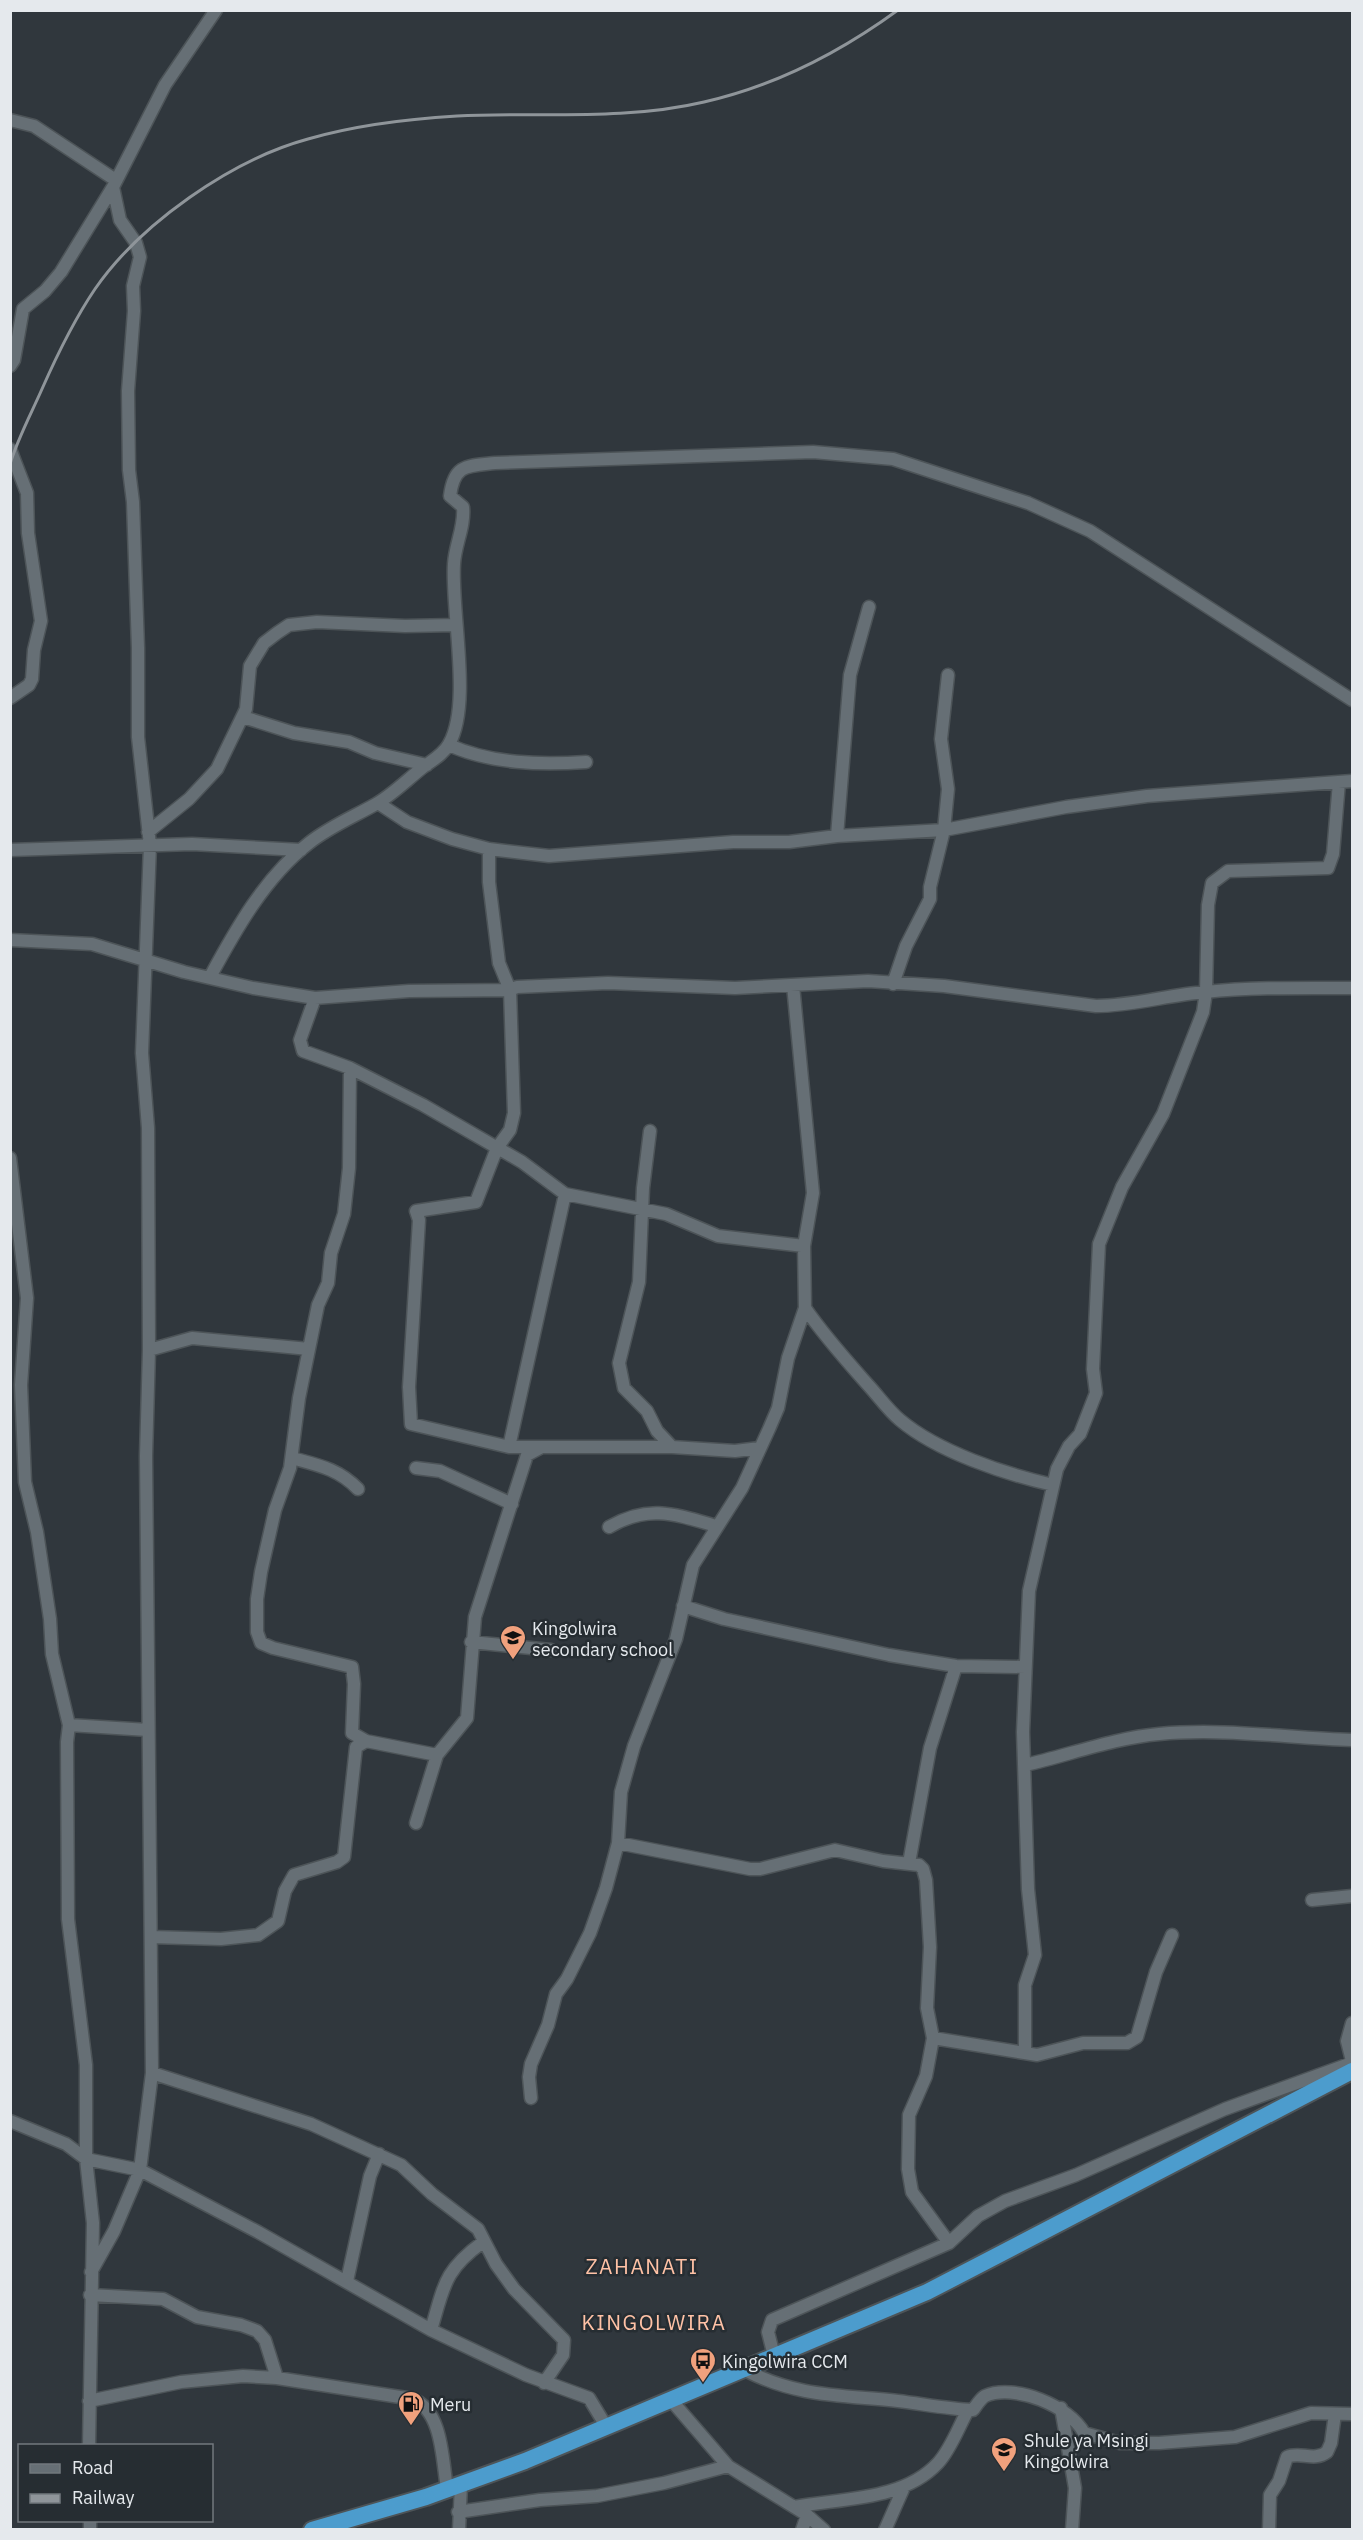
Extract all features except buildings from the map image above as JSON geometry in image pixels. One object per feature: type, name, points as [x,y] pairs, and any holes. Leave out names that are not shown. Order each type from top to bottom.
[{"type":"highway","points":[[312,2529],[426,2497],[573,2442],[606,2426],[745,2370],[927,2292],[1353,2071]]},
{"type":"street","points":[[10,366],[14,360],[23,309],[45,291],[61,272],[113,183],[165,85],[216,10]]},
{"type":"street","points":[[10,120],[34,126],[113,183],[120,220],[136,243],[140,257],[132,300],[129,470],[133,502],[138,648],[138,737],[149,838],[142,1053],[148,1128],[149,1350],[146,1456],[150,1675],[148,1730],[152,2073],[140,2170],[114,2231],[91,2272]]},
{"type":"street","points":[[10,449],[27,493],[28,533],[41,621],[34,650],[32,679],[28,686],[10,698]]},
{"type":"street","points":[[210,977],[232,935],[256,900],[300,850],[332,827],[378,803],[449,745],[456,724],[461,679],[456,626],[454,561],[464,522],[463,507],[450,496],[453,478],[461,468],[495,463],[756,453],[813,452],[893,459],[982,486],[1028,503],[1090,531],[1353,700]]},
{"type":"street","points":[[837,836],[850,675],[869,607]]},
{"type":"street","points":[[149,838],[217,769],[243,717],[250,666],[264,643],[289,626],[317,622],[456,626]]},
{"type":"street","points":[[893,984],[906,946],[930,899],[930,886],[944,830],[948,789],[941,740],[948,675]]},
{"type":"street","points":[[243,717],[294,733],[349,742],[375,753],[427,765]]},
{"type":"street","points":[[449,745],[460,750],[524,762],[586,762]]},
{"type":"street","points":[[378,803],[407,822],[489,849],[549,856],[944,830],[1066,807],[1147,796],[1353,781]]},
{"type":"street","points":[[1025,2052],[1025,1985],[1035,1955],[1028,1889],[1025,1766],[1025,1667],[1029,1591],[1057,1469],[1069,1446],[1080,1434],[1096,1393],[1093,1369],[1099,1244],[1122,1187],[1163,1114],[1185,1063],[1203,1012],[1206,992],[1208,905],[1212,883],[1228,871],[1328,868],[1333,854],[1339,782]]},
{"type":"street","points":[[10,850],[149,838],[300,850]]},
{"type":"street","points":[[489,849],[489,882],[499,963],[510,990],[514,1113],[510,1130],[497,1148],[476,1202],[416,1211],[419,1220],[409,1412],[413,1426],[509,1447],[672,1447],[735,1451],[760,1448]]},
{"type":"street","points":[[10,940],[92,944],[145,958],[184,972],[253,988],[315,998],[409,991],[510,990],[517,987],[608,983],[735,988],[868,981],[944,986],[1096,1006],[1125,1005],[1150,998],[1206,992],[1353,988]]},
{"type":"street","points":[[531,2098],[529,2077],[531,2064],[548,2025],[556,1994],[567,1979],[590,1933],[606,1888],[618,1843],[621,1792],[634,1746],[676,1639],[693,1565],[742,1488],[778,1408],[788,1358],[805,1308],[804,1246],[813,1193],[793,985]]},
{"type":"street","points":[[315,998],[300,1040],[303,1052],[350,1068],[423,1105],[522,1162],[565,1194],[666,1214],[718,1236],[804,1246]]},
{"type":"street","points":[[350,1068],[349,1168],[344,1214],[331,1253],[328,1283],[318,1305],[299,1398],[292,1458],[275,1510],[261,1572],[257,1632],[261,1643],[273,1648],[352,1667],[354,1684],[352,1733],[366,1741],[437,1755]]},
{"type":"street","points":[[650,1131],[642,1210],[639,1282],[619,1363],[624,1388],[647,1411],[657,1431],[672,1447]]},
{"type":"street","points":[[10,1158],[16,1260],[27,1298],[21,1384],[25,1482],[37,1532],[50,1619],[52,1653],[69,1725],[68,1907],[86,2065],[86,2159],[92,2214],[89,2444]]},
{"type":"street","points":[[509,1447],[565,1194]]},
{"type":"street","points":[[805,1308],[833,1348],[900,1420],[924,1436],[955,1451],[1024,1478],[1053,1485]]},
{"type":"street","points":[[149,1350],[192,1338],[309,1349]]},
{"type":"street","points":[[416,1822],[437,1755],[467,1718],[471,1642],[475,1617],[527,1455],[543,1446]]},
{"type":"street","points":[[292,1458],[332,1469],[346,1476],[358,1489]]},
{"type":"street","points":[[416,1468],[440,1471],[512,1504]]},
{"type":"street","points":[[609,1527],[628,1516],[653,1513],[671,1514],[716,1526]]},
{"type":"street","points":[[683,1606],[724,1619],[890,1655],[956,1666],[1025,1667]]},
{"type":"street","points":[[471,1642],[551,1650]]},
{"type":"street","points":[[909,1863],[930,1748],[956,1666]]},
{"type":"street","points":[[69,1725],[148,1730]]},
{"type":"street","points":[[1025,1766],[1083,1749],[1158,1734],[1236,1733],[1353,1740]]},
{"type":"street","points":[[151,1937],[221,1939],[258,1935],[278,1921],[285,1891],[294,1875],[338,1862],[344,1857],[356,1747],[366,1741]]},
{"type":"street","points":[[618,1843],[750,1869],[760,1869],[835,1850],[883,1861],[909,1863],[923,1869],[926,1880],[930,1947],[927,2008],[933,2038],[926,2076],[909,2115],[908,2169],[912,2192],[949,2243]]},
{"type":"street","points":[[1312,1900],[1353,1896]]},
{"type":"street","points":[[933,2038],[1047,2054],[1083,2043],[1134,2041],[1156,1972],[1172,1935]]},
{"type":"street","points":[[774,2356],[768,2332],[772,2320],[949,2243],[978,2216],[1005,2201],[1076,2175],[1225,2109],[1353,2062],[1347,2042],[1353,2023]]},
{"type":"street","points":[[152,2073],[311,2124],[401,2165],[432,2194],[478,2229],[483,2242],[514,2289],[564,2340],[563,2355],[544,2383]]},
{"type":"street","points":[[10,2121],[66,2144],[86,2159],[140,2170],[347,2281],[431,2330],[544,2383],[589,2398],[606,2426]]},
{"type":"street","points":[[347,2281],[370,2176],[379,2154]]},
{"type":"street","points":[[431,2330],[445,2280],[456,2265],[483,2242]]},
{"type":"street","points":[[90,2295],[163,2299],[197,2317],[241,2325],[257,2331],[265,2340],[277,2378]]},
{"type":"street","points":[[745,2370],[771,2384],[808,2393],[968,2410],[973,2410],[983,2397],[1008,2390],[1061,2408],[1079,2423],[1084,2433],[1120,2443],[1235,2436],[1311,2413],[1353,2414]]},
{"type":"street","points":[[88,2401],[181,2382],[243,2376],[386,2392],[422,2403],[437,2429],[454,2486],[459,2529]]},
{"type":"street","points":[[671,2400],[728,2466],[807,2515],[824,2529]]},
{"type":"street","points":[[1061,2408],[1075,2488],[1072,2529]]},
{"type":"street","points":[[794,2507],[873,2496],[904,2487],[938,2463],[968,2410]]},
{"type":"street","points":[[1269,2529],[1270,2496],[1279,2481],[1287,2457],[1292,2455],[1314,2457],[1327,2452],[1331,2443],[1335,2414]]},
{"type":"street","points":[[458,2512],[540,2500],[597,2496],[664,2483],[728,2466]]},
{"type":"street","points":[[885,2529],[904,2487]]},
{"type":"street","points":[[802,2529],[807,2515]]},
{"type":"railway","points":[[10,464],[66,338],[95,289],[136,241],[162,219],[190,198],[249,162],[308,139],[382,123],[457,116],[643,112],[704,102],[756,87],[806,66],[853,40],[898,10]]},
{"type":"place","name":"Kingolwira secondary school","points":[[513,1661]]},
{"type":"place","name":"Kingolwira CCM","points":[[703,2384]]},
{"type":"place","name":"Meru","points":[[411,2427]]},
{"type":"place","name":"Shule ya Msingi Kingolwira","points":[[1004,2473]]},
{"type":"district","name":"ZAHANATI","points":[[642,2266]]},
{"type":"district","name":"KINGOLWIRA","points":[[654,2322]]}]
